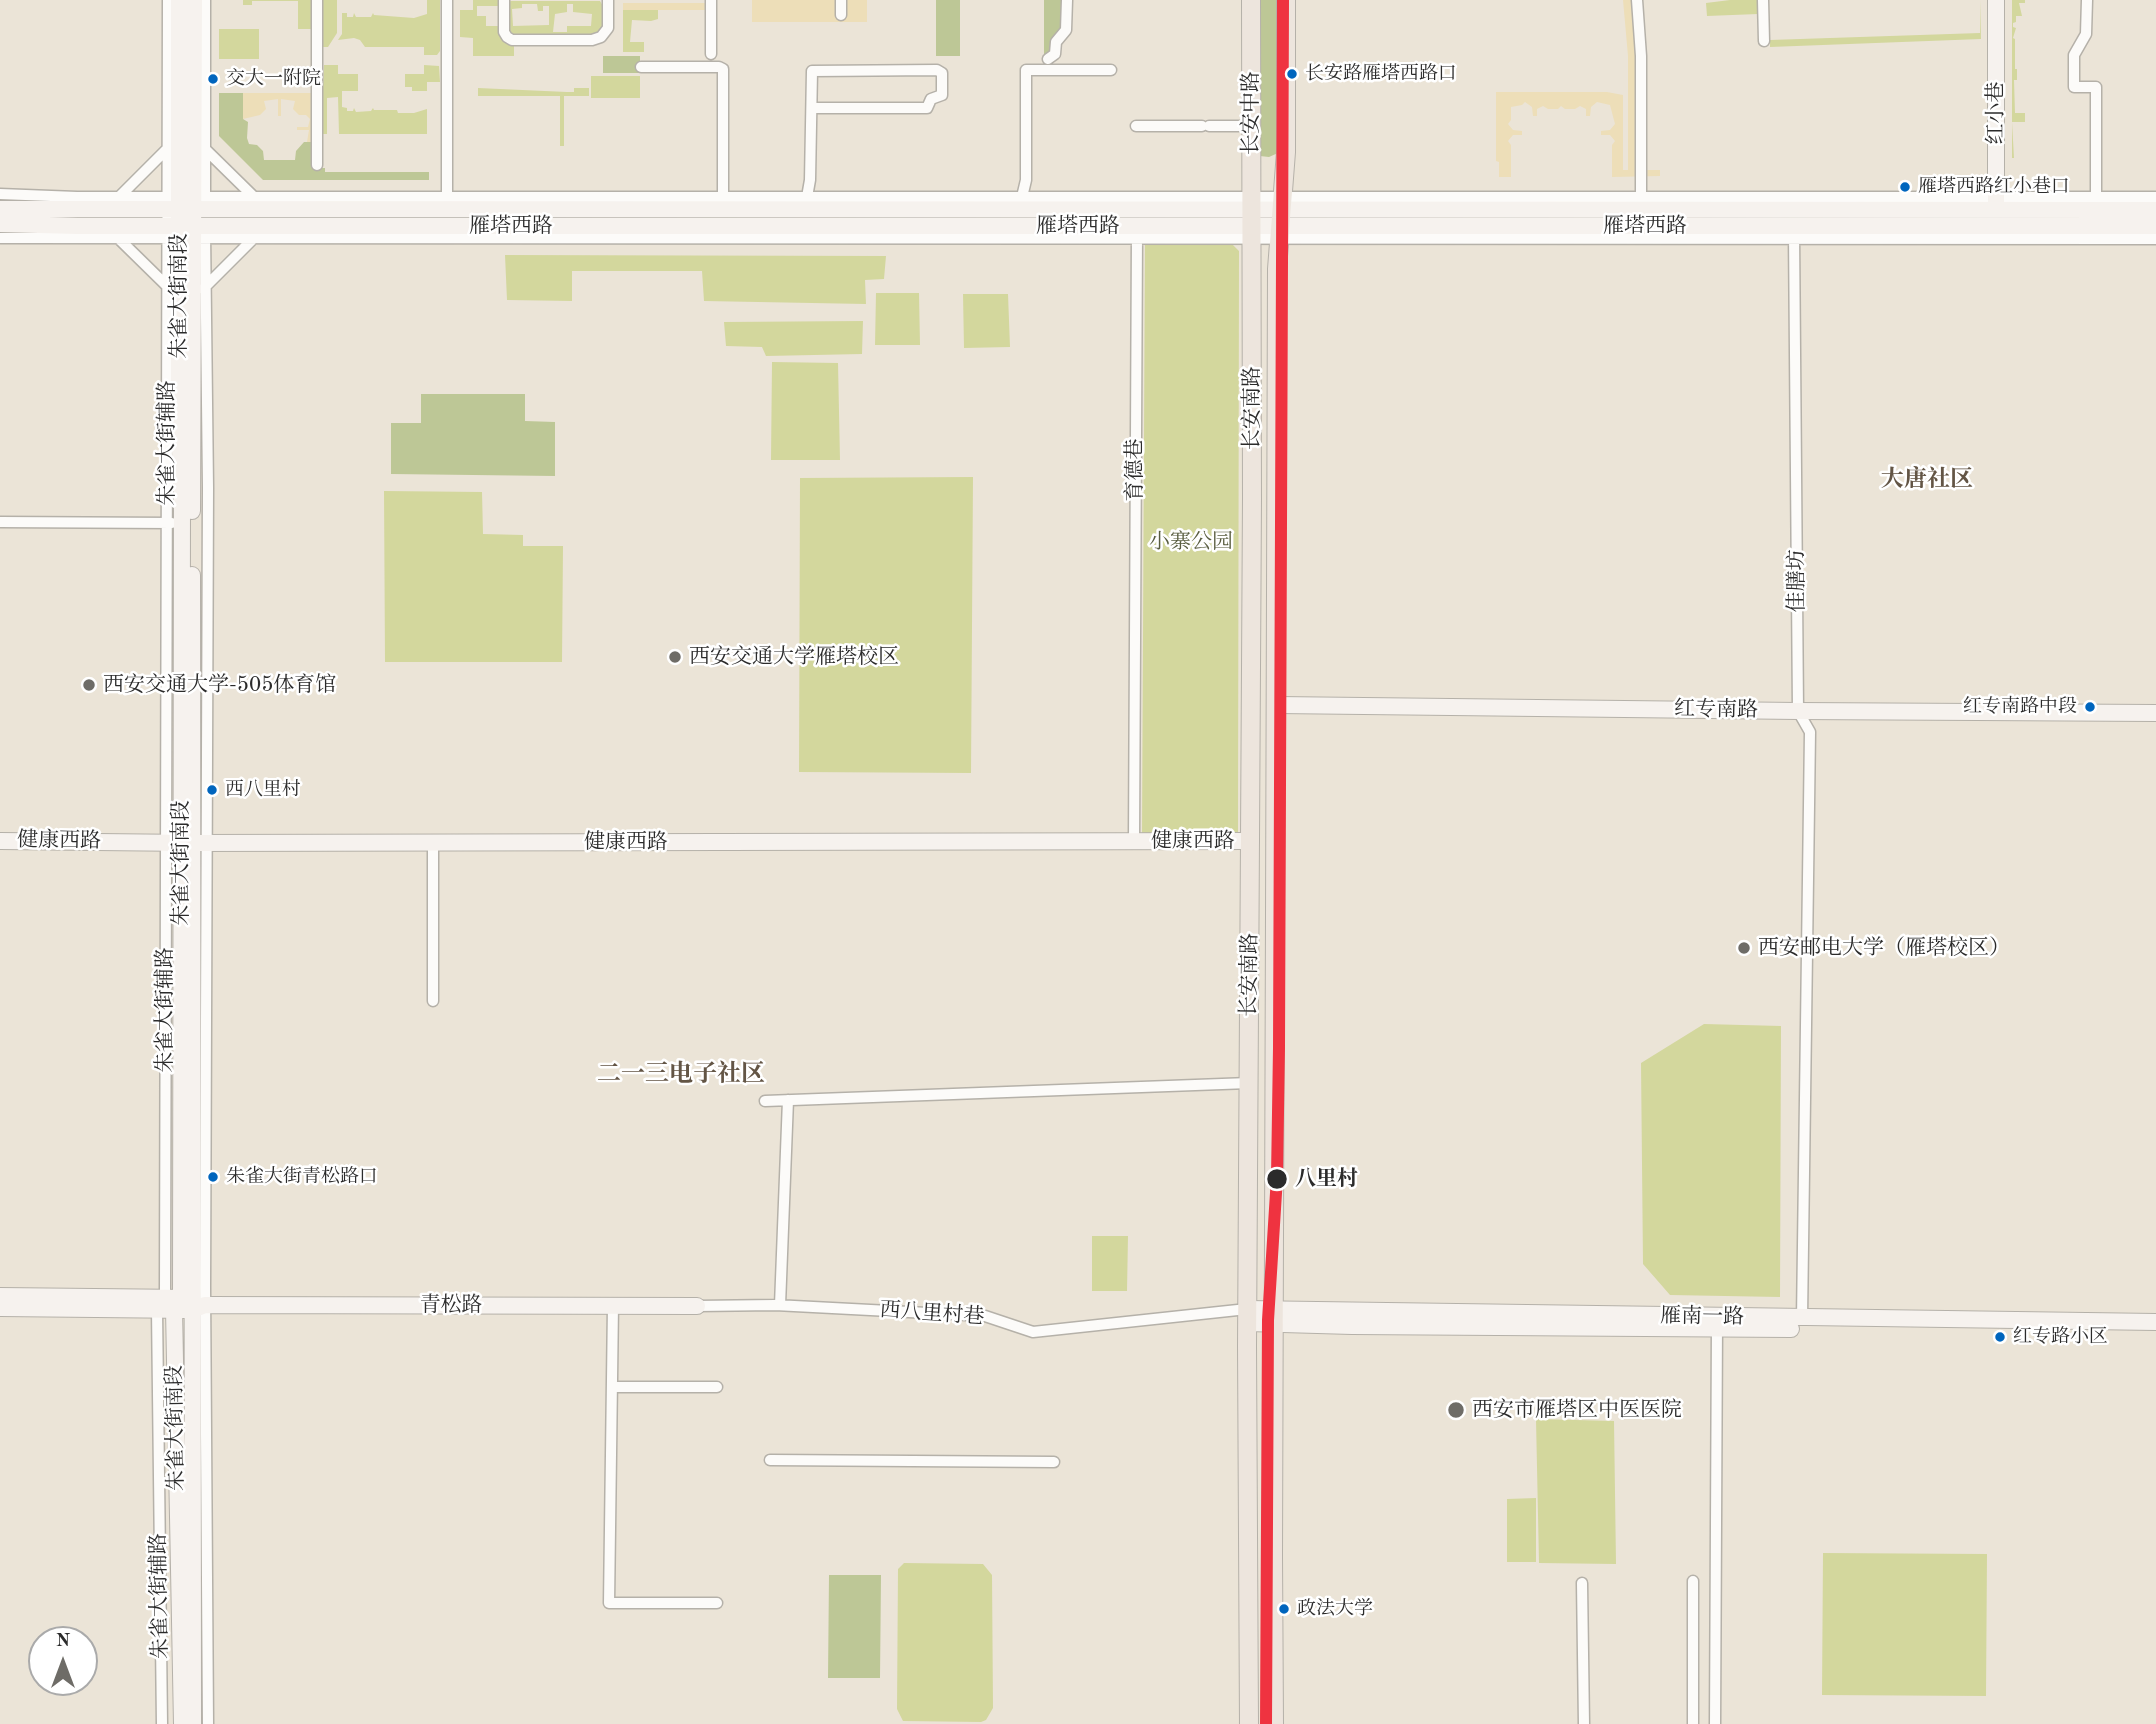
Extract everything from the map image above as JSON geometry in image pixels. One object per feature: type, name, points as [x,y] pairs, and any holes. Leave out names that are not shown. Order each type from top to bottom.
[{"type":"main road","name":"朱雀大街南段","points":[[179,0],[186,143],[187,842],[181,1304],[183,1724]]},
{"type":"main road","name":"朱雀大街南段","points":[[186,143],[194,0]]},
{"type":"main road","name":"长安中路","points":[[1251,0],[1252,218]]},
{"type":"main road","name":"长安中路","points":[[1281,218],[1286,152],[1286,0]]},
{"type":"main road","name":"红小巷","points":[[1996,0],[1996,211]]},
{"type":"main road","name":"雁塔西路","points":[[267,218],[447,204],[1794,225],[1996,211],[2156,210]]},
{"type":"main road","name":"雁塔西路","points":[[1281,218],[1641,204],[1794,225]]},
{"type":"main road","name":"雁塔西路","points":[[0,209],[106,218]]},
{"type":"main road","name":"雁塔西路","points":[[1996,211],[2156,226]]},
{"type":"main road","name":"雁塔西路","points":[[0,224],[106,218],[267,218],[1137,232],[1252,218]]},
{"type":"main road","name":"长安南路","points":[[1249,1724],[1247,1316],[1252,218]]},
{"type":"main road","name":"长安南路","points":[[1274,1724],[1281,218]]},
{"type":"main road","name":"朱雀大街南段","points":[[186,293],[174,523],[187,842]]},
{"type":"main road","name":"红专南路","points":[[1277,705],[2156,713]]},
{"type":"main road","name":"健康西路","points":[[0,841],[1251,841]]},
{"type":"main road","name":"青松路","points":[[0,1296],[181,1304]]},
{"type":"main road","name":"朱雀大街南段","points":[[181,1304],[193,1724]]},
{"type":"main road","name":"青松路","points":[[0,1308],[181,1304],[697,1306]]},
{"type":"main road","name":"雁南一路","points":[[1247,1316],[2156,1333]]},
{"type":"main road","name":"雁南一路","points":[[1717,1323],[1802,1318],[2156,1322]]},
{"type":"street","points":[[168,0],[186,143],[186,293]]},
{"type":"street","points":[[186,293],[120,239],[106,218],[119,197],[186,143],[205,0]]},
{"type":"street","points":[[317,0],[317,165]]},
{"type":"street","points":[[447,0],[447,204]]},
{"type":"street","points":[[505,0],[505,32],[509,39],[592,40],[607,31],[608,0]]},
{"type":"street","points":[[711,0],[711,54]]},
{"type":"street","points":[[841,0],[841,15]]},
{"type":"street","points":[[1048,59],[1055,54],[1056,42],[1066,30],[1067,0]]},
{"type":"street","points":[[1637,0],[1641,56],[1641,204],[1996,211],[2096,197],[2156,197]]},
{"type":"street","points":[[1763,0],[1764,41]]},
{"type":"street","points":[[2087,0],[2087,30],[2075,52],[2074,87],[2096,87],[2096,197]]},
{"type":"street","points":[[641,67],[723,69],[723,197]]},
{"type":"street","points":[[807,197],[810,180],[812,71],[937,70],[942,73],[942,94],[931,99],[927,108],[817,108]]},
{"type":"street","points":[[1022,197],[1026,183],[1026,70],[1111,70]]},
{"type":"street","points":[[1136,126],[1251,126]]},
{"type":"street","points":[[186,143],[254,197],[267,218],[253,239],[186,293]]},
{"type":"street","points":[[0,194],[119,197],[253,239],[1137,232]]},
{"type":"street","points":[[0,238],[120,239],[254,197],[447,204],[723,197],[1022,197],[1252,218],[1281,218]]},
{"type":"street","points":[[1794,225],[2156,239]]},
{"type":"street","name":"佳膳坊","points":[[1794,225],[1798,711],[1810,732],[1802,1318]]},
{"type":"street","name":"育德巷","points":[[1134,841],[1137,232]]},
{"type":"street","points":[[0,522],[174,523]]},
{"type":"street","name":"朱雀大街辅路","points":[[162,1724],[181,1304],[187,842]]},
{"type":"street","points":[[433,842],[433,1001]]},
{"type":"street","points":[[765,1101],[1249,1083]]},
{"type":"street","points":[[780,1305],[788,1100]]},
{"type":"street","name":"朱雀大街辅路","points":[[181,1304],[208,1724]]},
{"type":"street","points":[[613,1305],[609,1603],[717,1603]]},
{"type":"street","name":"西八里村巷","points":[[697,1306],[780,1305],[985,1316],[1033,1332],[1247,1316]]},
{"type":"street","points":[[1715,1724],[1717,1323]]},
{"type":"street","points":[[612,1387],[717,1387]]},
{"type":"street","points":[[770,1460],[1054,1462]]},
{"type":"street","points":[[1693,1581],[1693,1724]]},
{"type":"street","points":[[1582,1583],[1584,1724]]},
{"type":"green space","points":[[243,0],[312,0],[312,29],[298,29],[298,1],[252,1],[252,5],[243,5]]},
{"type":"green space","points":[[323,0],[337,0],[337,33],[328,47],[323,47]]},
{"type":"green space","points":[[427,0],[440,0],[440,51],[437,55],[424,55],[424,47],[365,47],[360,40],[354,38],[338,40],[342,34],[342,13],[347,13],[347,17],[353,17],[354,13],[356,17],[371,17],[373,13],[414,18],[427,14]]},
{"type":"green space","points":[[473,0],[502,0],[502,6],[477,6],[477,16],[486,16],[486,26],[502,26],[514,43],[514,56],[473,56],[473,38],[460,37],[460,10],[473,10]]},
{"type":"green space","points":[[936,0],[960,0],[960,56],[936,56]]},
{"type":"green space","points":[[1044,0],[1064,0],[1064,26],[1051,56],[1044,56]]},
{"type":"green space","points":[[1256,0],[1278,0],[1278,153],[1269,157],[1260,156]]},
{"type":"green space","points":[[1757,0],[1758,14],[1707,16],[1706,3]]},
{"type":"green space","points":[[1980,0],[1981,39],[1770,47],[1770,40],[1980,33]]},
{"type":"green space","points":[[2012,0],[2025,0],[2025,3],[2019,3],[2022,16],[2016,16],[2016,22],[2013,23],[2016,28],[2013,38],[2017,69],[2017,80],[2014,80],[2015,113],[2025,113],[2025,122],[2012,122]]},
{"type":"green space","points":[[600,1],[603,6],[602,30],[596,36],[510,36],[507,34],[508,2]],"holes":[[[522,4],[537,4],[538,11],[543,11],[543,6],[549,6],[549,25],[513,26],[512,9],[522,8]],[[567,4],[573,4],[573,12],[592,14],[591,26],[567,26],[567,32],[553,32],[555,14],[567,12]]]},
{"type":"green space","points":[[623,10],[658,10],[658,19],[632,20],[630,42],[644,42],[644,52],[623,52]]},
{"type":"green space","points":[[219,29],[259,29],[259,59],[219,59]]},
{"type":"green space","points":[[603,56],[640,56],[640,73],[603,73]]},
{"type":"green space","points":[[324,65],[338,65],[338,74],[358,74],[358,91],[342,91],[342,107],[347,108],[347,111],[353,111],[354,108],[356,112],[371,111],[373,108],[414,113],[427,109],[427,134],[339,134],[338,97],[327,98],[327,134],[321,134]]},
{"type":"green space","points":[[424,65],[439,66],[440,82],[427,82],[427,91],[412,91],[412,87],[405,87],[405,74],[424,74]]},
{"type":"green space","points":[[591,76],[640,76],[640,98],[591,98]]},
{"type":"green space","points":[[478,88],[574,92],[574,88],[589,88],[589,96],[564,96],[564,146],[560,146],[560,96],[478,96]]},
{"type":"green space","points":[[219,93],[243,93],[243,119],[248,122],[247,138],[249,144],[257,145],[263,151],[264,160],[295,160],[296,151],[304,142],[312,142],[313,168],[325,168],[325,172],[429,172],[429,180],[263,180],[219,136]]},
{"type":"green space","points":[[2012,122],[2014,158],[2012,158]]},
{"type":"green space","name":"小寨公园","points":[[1145,240],[1228,240],[1239,251],[1238,834],[1142,834]]},
{"type":"green space","points":[[505,255],[886,256],[884,279],[865,280],[866,304],[704,301],[702,271],[572,271],[572,301],[507,300]]},
{"type":"green space","points":[[876,293],[919,293],[920,345],[875,345]]},
{"type":"green space","points":[[963,294],[1008,294],[1010,347],[964,348]]},
{"type":"green space","points":[[863,321],[862,354],[766,356],[762,347],[726,346],[724,322]]},
{"type":"green space","points":[[772,362],[838,363],[840,460],[771,460]]},
{"type":"green space","points":[[421,394],[525,394],[525,421],[555,422],[555,476],[391,474],[391,423],[421,423]]},
{"type":"green space","points":[[973,477],[971,773],[799,772],[800,478]]},
{"type":"green space","points":[[384,491],[482,492],[483,534],[523,535],[523,546],[563,546],[562,662],[385,662]]},
{"type":"green space","points":[[1704,1024],[1781,1026],[1780,1297],[1670,1295],[1643,1264],[1641,1063]]},
{"type":"green space","points":[[1092,1236],[1128,1236],[1127,1291],[1092,1291]]},
{"type":"green space","points":[[1536,1419],[1614,1421],[1616,1564],[1539,1563]]},
{"type":"green space","points":[[1536,1498],[1536,1562],[1507,1562],[1507,1499]]},
{"type":"green space","points":[[1823,1553],[1987,1554],[1986,1696],[1822,1695]]},
{"type":"green space","points":[[904,1563],[983,1564],[992,1575],[993,1708],[986,1720],[903,1721],[897,1709],[898,1569]]},
{"type":"green space","points":[[829,1575],[881,1575],[880,1678],[828,1678]]},
{"type":"sand","points":[[752,0],[867,0],[867,22],[752,22]]},
{"type":"sand","points":[[1623,0],[1642,0],[1647,56],[1647,170],[1660,170],[1660,176],[1612,177],[1612,145],[1615,141],[1610,135],[1601,135],[1601,131],[1610,130],[1615,124],[1610,105],[1597,102],[1591,107],[1590,116],[1586,116],[1586,109],[1580,106],[1575,109],[1561,106],[1558,109],[1548,109],[1543,106],[1537,109],[1537,116],[1533,116],[1532,107],[1525,102],[1511,107],[1511,120],[1508,124],[1513,130],[1522,131],[1522,135],[1513,135],[1508,141],[1511,145],[1511,177],[1499,177],[1499,162],[1496,161],[1496,92],[1607,92],[1623,95],[1623,170],[1628,170],[1628,56]]},
{"type":"sand","points":[[623,3],[708,3],[708,10],[623,10]]},
{"type":"sand","points":[[243,93],[312,93],[312,142],[307,142],[309,130],[297,130],[297,127],[308,127],[310,119],[306,115],[299,115],[293,109],[295,101],[281,99],[281,116],[278,116],[278,99],[264,101],[266,109],[260,115],[243,119]]},
{"type":"transit line","points":[[1266,1724],[1268,1320],[1277,1177],[1279,1048],[1283,0]]},
{"type":"place","name":"长安路雁塔西路口","points":[[1292,74]]},
{"type":"place","name":"交大一附院","points":[[213,79]]},
{"type":"place","name":"雁塔西路红小巷口","points":[[1905,187]]},
{"type":"place","name":"西安交通大学雁塔校区","points":[[675,657]]},
{"type":"place","name":"西安交通大学-505体育馆","points":[[89,685]]},
{"type":"place","name":"红专南路中段","points":[[2090,707]]},
{"type":"place","name":"西八里村","points":[[212,790]]},
{"type":"place","name":"西安邮电大学（雁塔校区）","points":[[1744,948]]},
{"type":"place","name":"朱雀大街青松路口","points":[[213,1177]]},
{"type":"place","name":"八里村","points":[[1277,1179]]},
{"type":"place","name":"红专路小区","points":[[2000,1337]]},
{"type":"place","name":"西安市雁塔区中医医院","points":[[1456,1410]]},
{"type":"place","name":"政法大学","points":[[1284,1609]]},
{"type":"district","name":"大唐社区","points":[[1927,480]]},
{"type":"district","name":"二一三电子社区","points":[[681,1075]]}]
